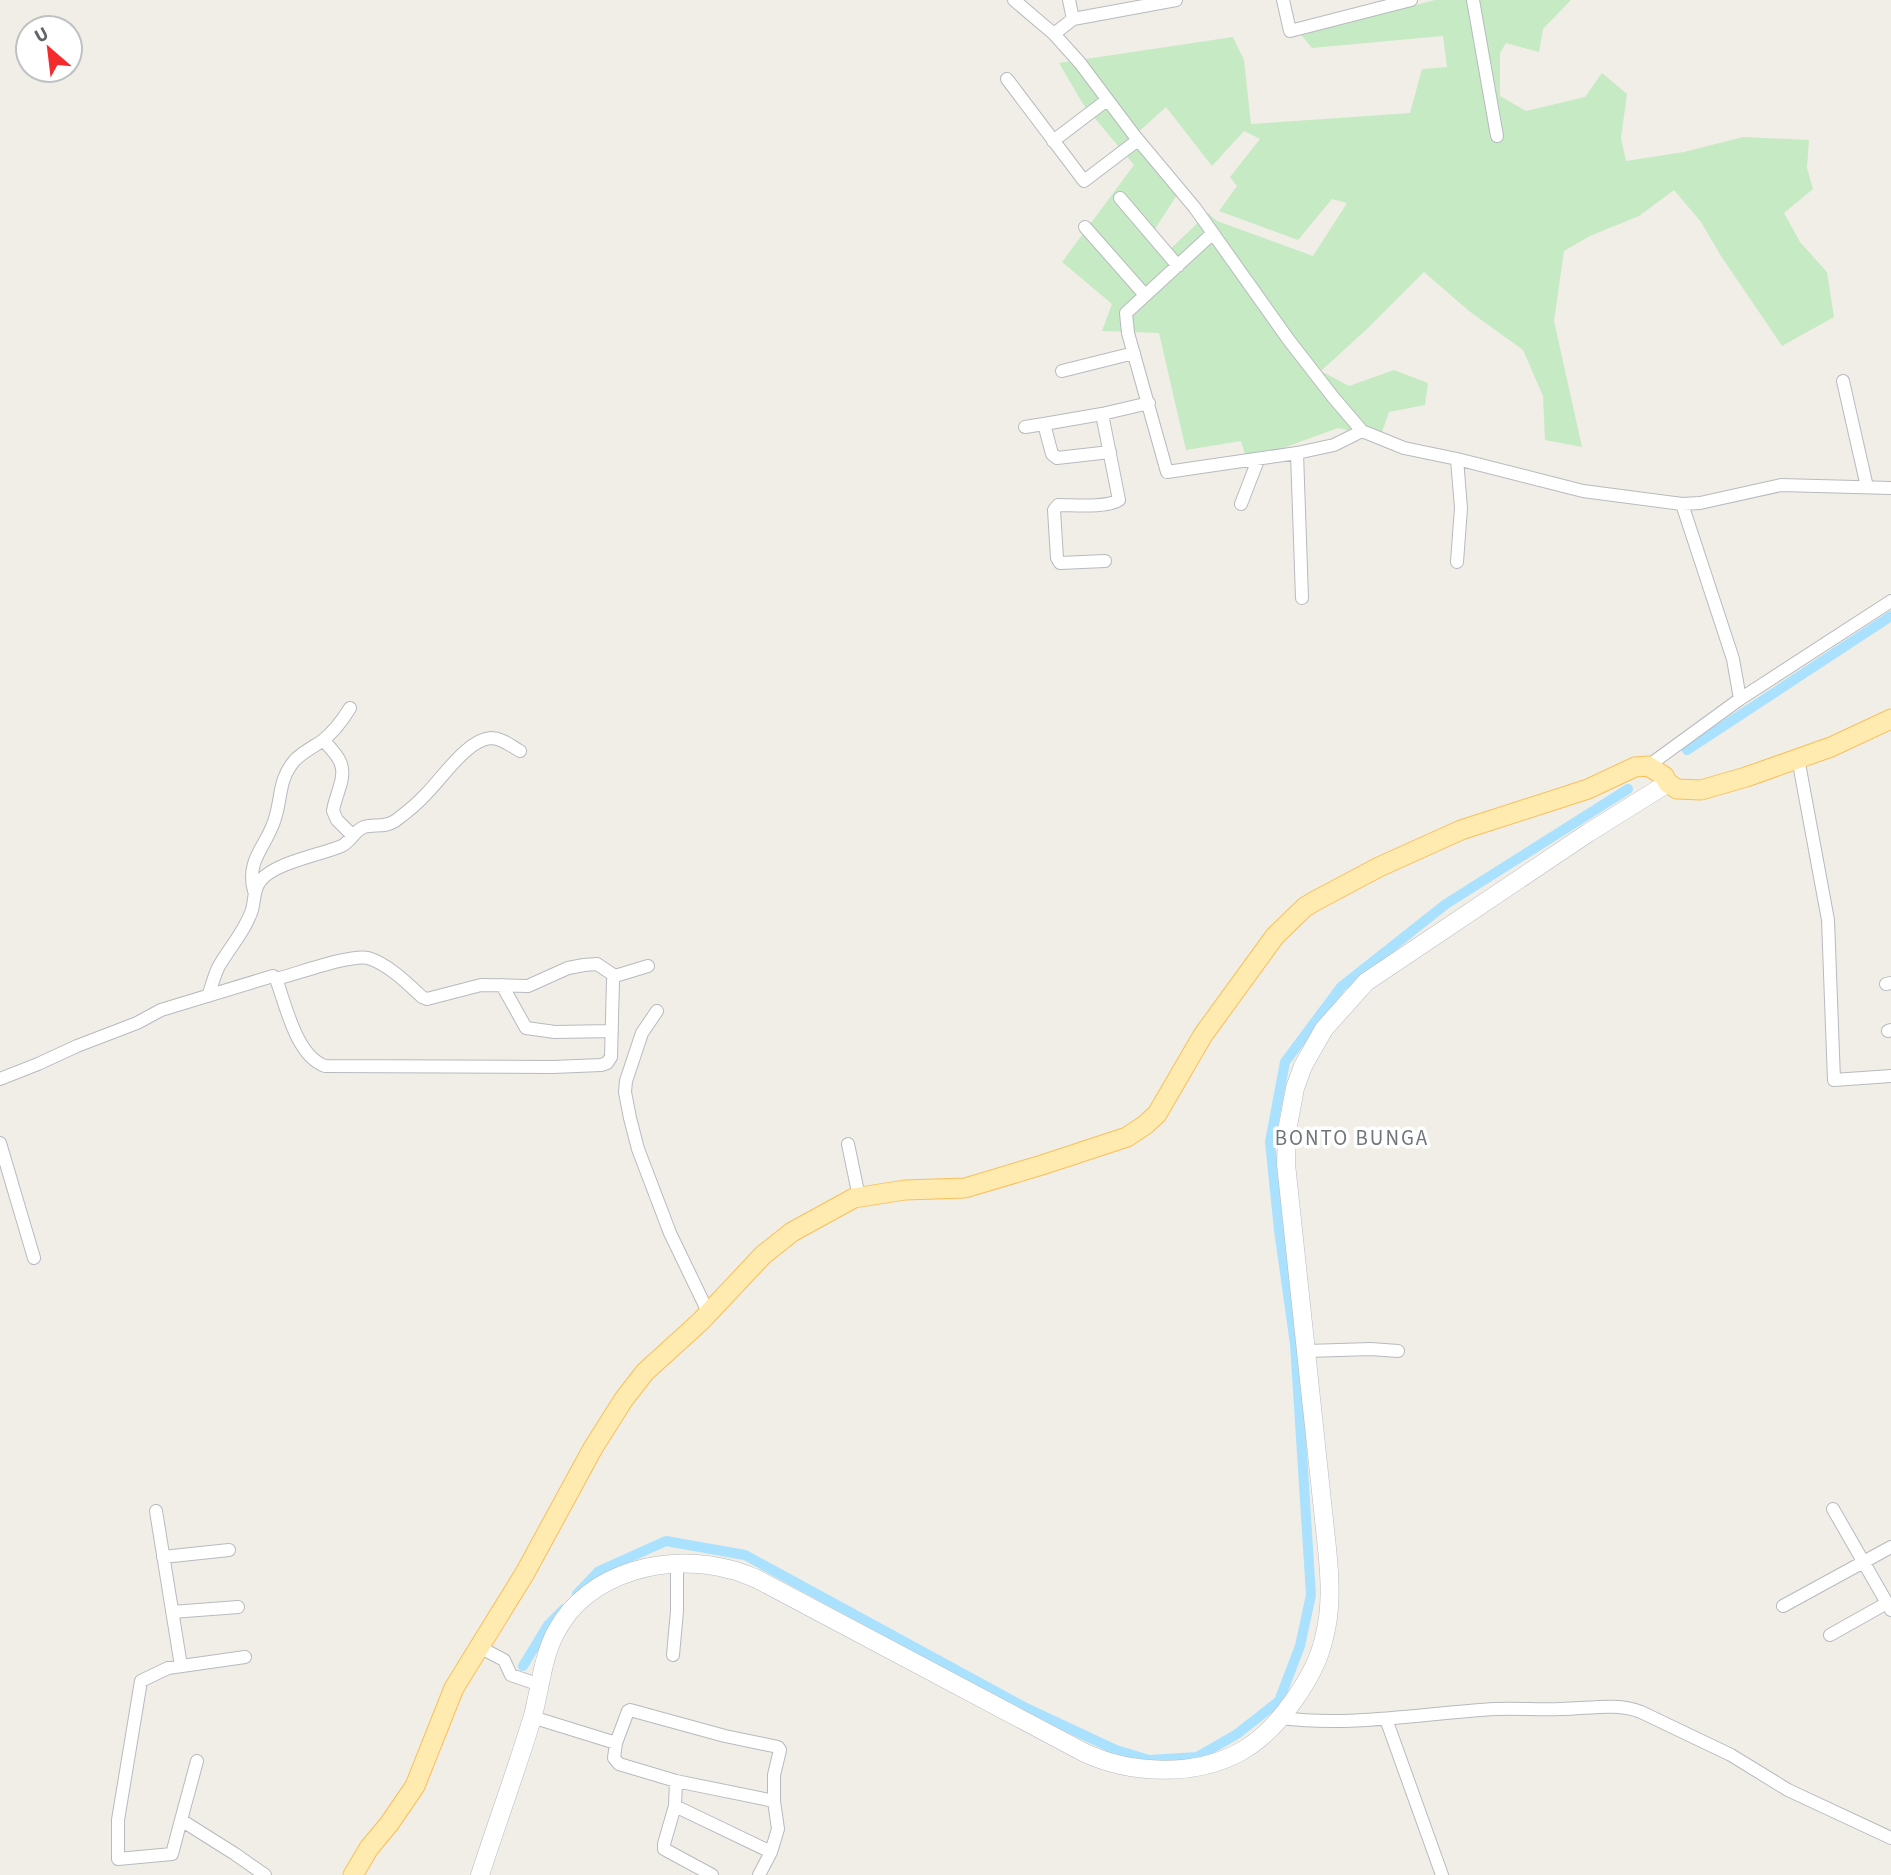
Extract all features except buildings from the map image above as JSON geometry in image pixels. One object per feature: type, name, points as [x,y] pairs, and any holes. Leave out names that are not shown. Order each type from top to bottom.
[{"type":"main road","points":[[352,1875],[415,1786],[454,1688],[526,1573],[593,1448],[630,1390],[645,1372],[709,1314],[777,1243],[808,1222],[859,1197],[905,1190],[965,1188],[1127,1137],[1157,1114],[1203,1035],[1275,936],[1305,907],[1337,888],[1461,830],[1588,789],[1635,767],[1648,765],[1677,789],[1700,789],[1746,777],[1830,747],[1891,719]]},
{"type":"street","points":[[1014,0],[1076,57],[1138,140],[1195,208],[1332,397],[1362,431],[1404,448],[1583,491],[1682,504],[1700,503],[1781,485],[1891,488]]},
{"type":"street","points":[[1033,0],[1036,19]]},
{"type":"street","points":[[1069,0],[1073,19]]},
{"type":"street","points":[[1054,34],[1073,19],[1176,0]]},
{"type":"street","points":[[1283,0],[1290,31],[1411,0]]},
{"type":"street","points":[[1473,0],[1497,136]]},
{"type":"street","points":[[1007,79],[1084,181],[1138,140]]},
{"type":"street","points":[[1054,141],[1107,100]]},
{"type":"street","points":[[1120,198],[1178,266]]},
{"type":"street","points":[[1085,227],[1145,295]]},
{"type":"street","points":[[1213,233],[1126,313],[1134,354],[1167,472],[1297,453],[1330,446],[1362,431]]},
{"type":"street","points":[[1062,371],[1134,354]]},
{"type":"street","points":[[1843,381],[1867,487]]},
{"type":"street","points":[[1025,427],[1149,403]]},
{"type":"street","points":[[1102,414],[1118,502],[1058,505],[1054,510],[1057,558],[1060,563],[1105,561]]},
{"type":"street","points":[[1044,424],[1056,458],[1110,452]]},
{"type":"street","points":[[1297,453],[1302,598]]},
{"type":"street","points":[[1457,459],[1461,508],[1457,562]]},
{"type":"street","points":[[1241,504],[1258,460]]},
{"type":"street","points":[[1682,504],[1734,659],[1740,699]]},
{"type":"street","points":[[1648,765],[1740,699],[1891,601]]},
{"type":"street","points":[[208,996],[219,966],[248,921],[253,908],[254,891],[251,879],[254,862],[276,817],[281,782],[296,760],[336,728],[350,708]]},
{"type":"street","points":[[254,891],[261,878],[269,873],[310,855],[344,846],[364,827],[384,826],[397,820],[425,795],[468,749],[480,741],[500,739],[520,751]]},
{"type":"street","points":[[323,740],[339,757],[342,765],[341,783],[333,811],[337,820],[353,836]]},
{"type":"street","points":[[1798,758],[1828,920],[1834,1080],[1891,1076]]},
{"type":"street","points":[[480,1875],[532,1717],[534,1683],[555,1632],[588,1593],[619,1575],[631,1572],[677,1564],[721,1567],[757,1579],[1084,1753],[1114,1765],[1176,1770],[1218,1761],[1244,1750],[1259,1739],[1281,1718],[1303,1687],[1325,1638],[1330,1605],[1327,1548],[1307,1351],[1286,1175],[1287,1131],[1295,1088],[1303,1066],[1329,1023],[1369,979],[1668,783]]},
{"type":"street","points":[[276,979],[358,957],[366,958],[382,965],[428,999],[475,986],[528,986],[568,968],[594,964],[615,976],[648,967]]},
{"type":"street","points":[[0,1079],[137,1023],[161,1010],[273,976],[296,1037],[314,1060],[325,1066],[600,1065],[607,1063],[611,1057],[615,976]]},
{"type":"street","points":[[502,985],[526,1028],[555,1032],[612,1031]]},
{"type":"street","points":[[657,1011],[644,1028],[627,1076],[627,1105],[636,1142],[670,1233],[709,1314]]},
{"type":"street","points":[[0,1143],[34,1258]]},
{"type":"street","points":[[849,1144],[859,1197]]},
{"type":"street","points":[[1307,1351],[1398,1351]]},
{"type":"street","points":[[1830,1635],[1889,1607],[1833,1509]]},
{"type":"street","points":[[156,1511],[181,1666]]},
{"type":"street","points":[[1783,1606],[1891,1547]]},
{"type":"street","points":[[163,1557],[229,1550]]},
{"type":"street","points":[[673,1656],[677,1564]]},
{"type":"street","points":[[172,1612],[238,1607]]},
{"type":"street","points":[[479,1647],[504,1660],[509,1672],[514,1676],[534,1683]]},
{"type":"street","points":[[197,1761],[172,1854],[118,1859],[118,1820],[141,1681],[168,1668],[245,1657]]},
{"type":"street","points":[[1281,1718],[1308,1721],[1386,1720],[1494,1709],[1626,1707],[1731,1755],[1788,1790],[1891,1838]]},
{"type":"street","points":[[759,1875],[771,1852],[778,1829],[774,1775],[780,1750],[778,1746],[725,1736],[628,1711],[613,1756],[617,1763],[676,1781],[774,1801]]},
{"type":"street","points":[[532,1717],[616,1743]]},
{"type":"street","points":[[1386,1720],[1442,1875]]},
{"type":"street","points":[[676,1781],[675,1806],[664,1849],[712,1875]]},
{"type":"street","points":[[675,1806],[771,1852]]},
{"type":"street","points":[[181,1819],[265,1875]]},
{"type":"green space","points":[[1435,0],[1571,0],[1543,29],[1539,52],[1506,43],[1500,53],[1500,96],[1526,111],[1585,97],[1602,73],[1627,94],[1621,138],[1626,161],[1684,152],[1743,137],[1809,140],[1807,168],[1813,189],[1784,213],[1800,242],[1827,272],[1834,317],[1782,346],[1701,222],[1674,190],[1639,216],[1590,236],[1564,251],[1554,321],[1582,447],[1545,440],[1543,396],[1523,350],[1469,311],[1424,272],[1321,371],[1349,386],[1394,370],[1428,383],[1425,405],[1389,412],[1380,438],[1338,428],[1247,461],[1241,441],[1186,450],[1159,333],[1102,331],[1112,304],[1062,262],[1134,165],[1083,104],[1059,63],[1233,37],[1244,60],[1251,124],[1410,113],[1422,69],[1447,67],[1443,36],[1312,48],[1301,35]],"holes":[[[1166,107],[1212,166],[1244,131],[1260,139],[1230,177],[1237,186],[1219,211],[1298,240],[1332,199],[1347,203],[1313,256],[1217,221],[1208,213],[1163,256],[1148,240],[1180,190],[1134,136]]]},
{"type":"waterway","points":[[1687,750],[1891,616]]},
{"type":"waterway","points":[[577,1594],[599,1571],[666,1541],[745,1555],[1024,1707],[1116,1750],[1149,1760],[1197,1757],[1237,1734],[1279,1701],[1300,1646],[1311,1595],[1295,1344],[1270,1142],[1285,1062],[1341,987],[1446,904],[1628,789]]},
{"type":"waterway","points":[[523,1666],[548,1625],[564,1609]]},
{"type":"district","name":"BONTO BUNGA","points":[[1352,1138]]}]
